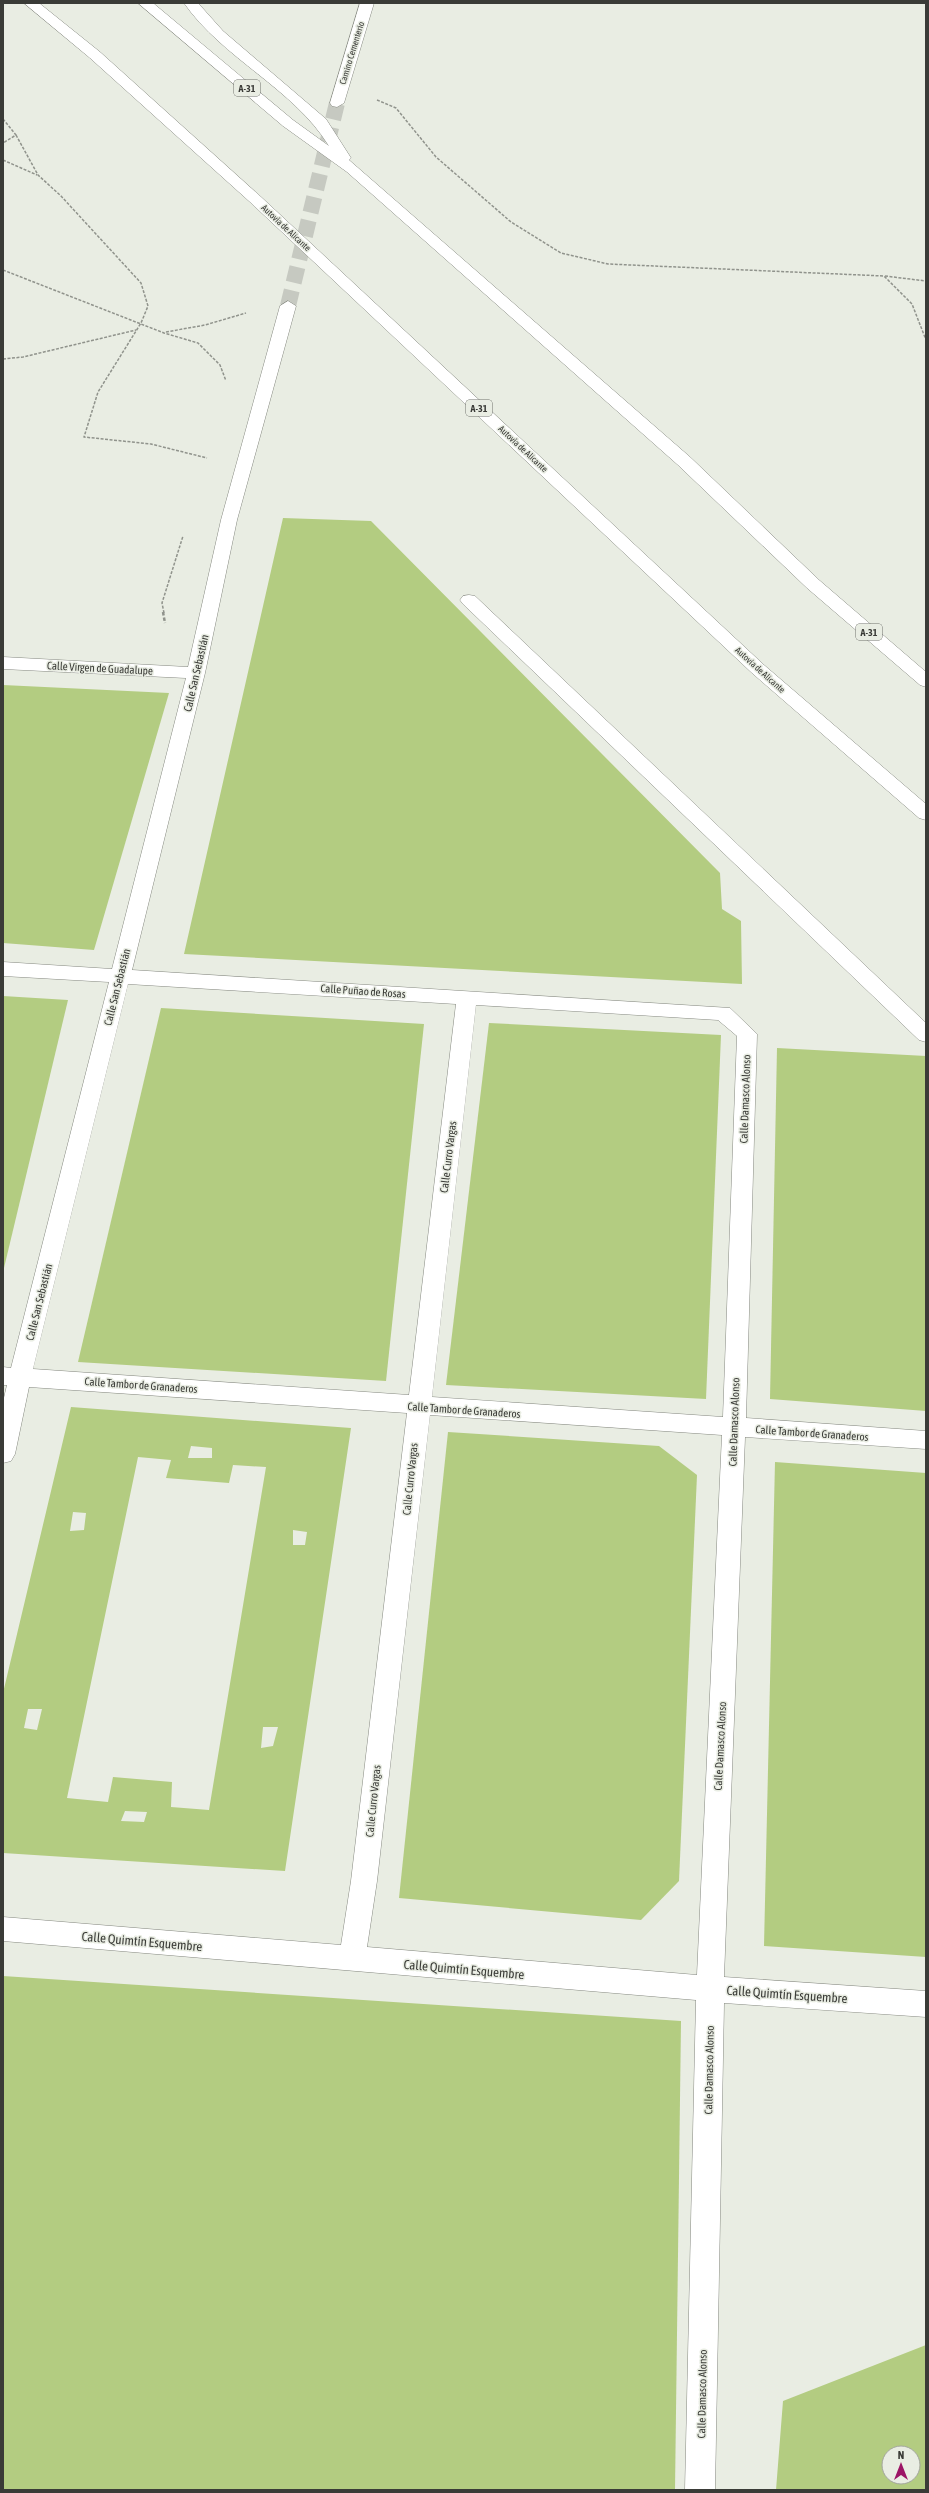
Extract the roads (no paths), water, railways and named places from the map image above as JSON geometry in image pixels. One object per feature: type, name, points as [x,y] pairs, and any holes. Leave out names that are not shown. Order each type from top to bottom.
[{"type":"main road","name":"Autovía de Alicante","points":[[30,3],[95,55],[255,199],[758,670],[926,814]]},
{"type":"main road","name":"A-31","points":[[145,3],[288,123],[352,169],[684,461],[812,584],[926,681]]},
{"type":"main road","points":[[191,3],[218,34],[321,122],[352,169]]},
{"type":"main road","name":"Camino Cementerio","points":[[337,103],[367,3]]},
{"type":"main road","name":"Calle San Sebastián","points":[[3,1454],[11,1377],[120,976],[196,673],[230,520],[287,309]]},
{"type":"main road","points":[[469,600],[926,1035]]},
{"type":"main road","name":"Calle Virgen de Guadalupe","points":[[3,663],[196,673]]},
{"type":"main road","name":"Calle Puñao de Rosas","points":[[3,970],[723,1013]]},
{"type":"main road","name":"Calle Curro Vargas","points":[[352,1959],[364,1881],[418,1406],[467,998]]},
{"type":"main road","name":"Calle Damasco Alonso","points":[[700,2490],[711,1989],[734,1428],[747,1034],[723,1013]]},
{"type":"main road","name":"Calle Tambor de Granaderos","points":[[11,1377],[734,1428],[926,1440]]},
{"type":"main road","name":"Calle Quimtín Esquembre","points":[[3,1929],[711,1989],[926,2004]]},
{"type":"tunnel","points":[[288,306],[337,103]]}]
